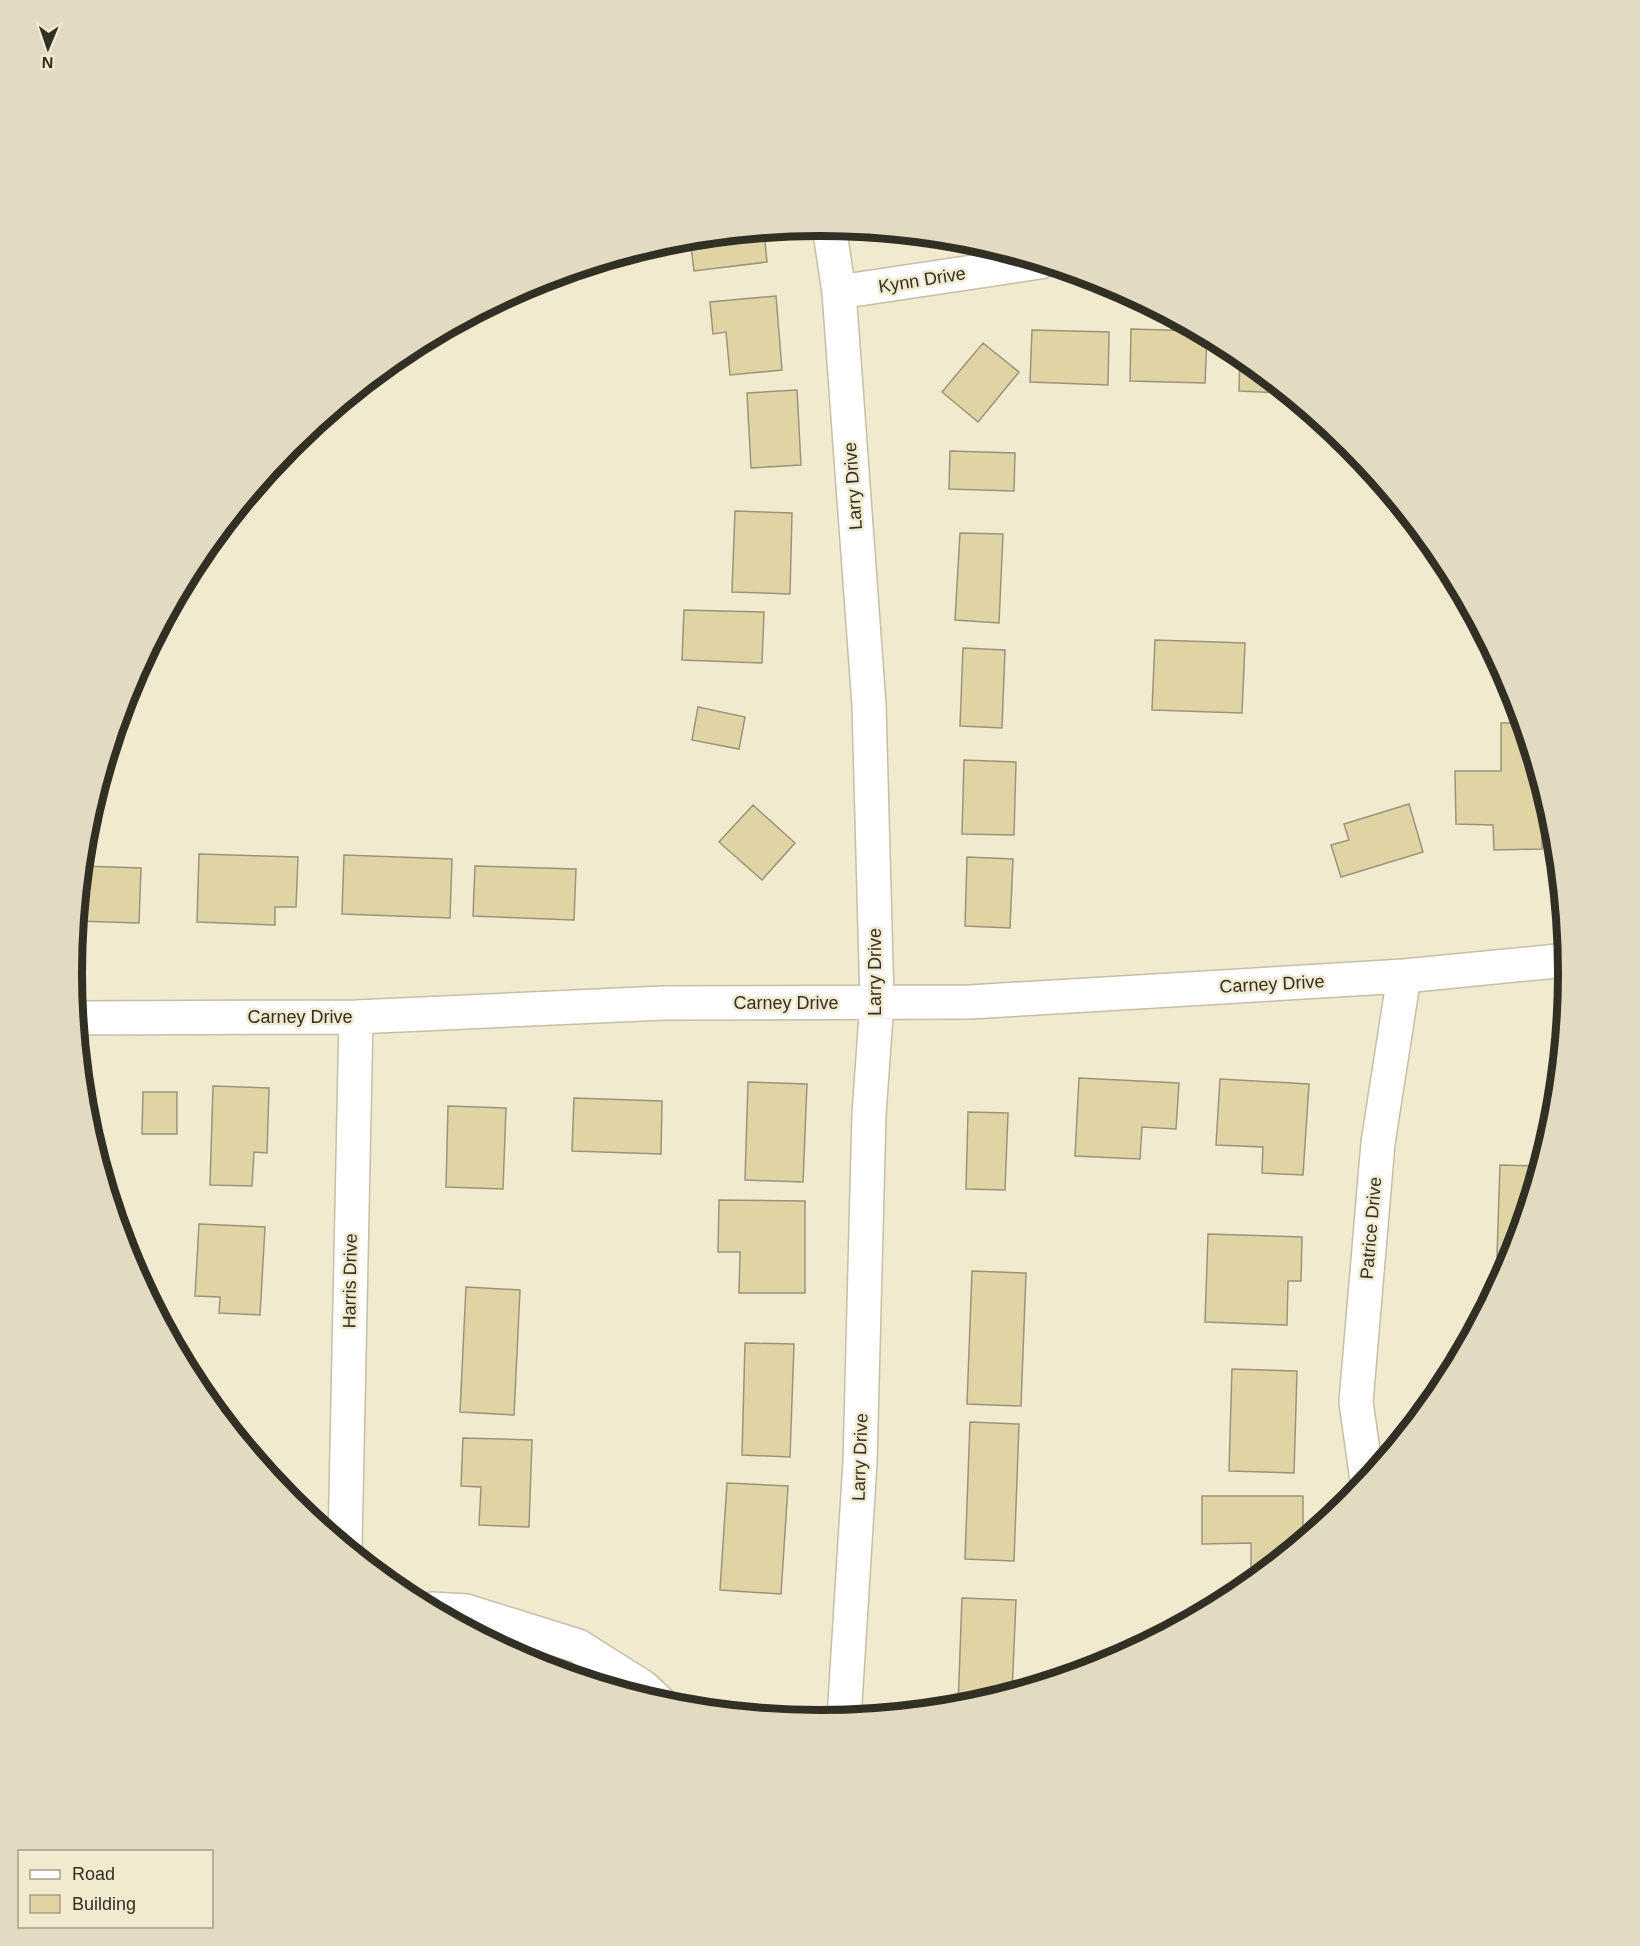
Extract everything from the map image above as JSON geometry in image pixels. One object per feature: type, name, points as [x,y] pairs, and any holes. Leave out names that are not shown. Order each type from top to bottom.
[{"type":"street","name":"Larry Drive","points":[[831,236],[839,292],[869,705],[877,1002],[869,1114],[860,1462],[845,1709]]},
{"type":"street","name":"Kynn Drive","points":[[839,292],[1023,265]]},
{"type":"street","name":"Carney Drive","points":[[84,1018],[356,1017],[664,1003],[970,1002],[1404,976],[1557,961]]},
{"type":"street","name":"Patrice Drive","points":[[1365,1469],[1356,1402],[1378,1143],[1404,976]]},
{"type":"street","name":"Harris Drive","points":[[345,1536],[356,1017]]},
{"type":"street","points":[[449,1610],[466,1611],[578,1646],[644,1688]]},
{"type":"building","points":[[765,238],[767,262],[694,271],[691,247]]},
{"type":"building","points":[[776,296],[782,370],[730,375],[726,332],[713,334],[710,302]]},
{"type":"building","points":[[1131,329],[1182,331],[1207,345],[1205,383],[1130,381]]},
{"type":"building","points":[[1032,330],[1109,332],[1108,385],[1030,382]]},
{"type":"building","points":[[983,343],[1019,372],[978,422],[942,392]]},
{"type":"building","points":[[1240,367],[1274,393],[1239,391]]},
{"type":"building","points":[[797,390],[801,465],[751,468],[747,393]]},
{"type":"building","points":[[950,451],[1015,453],[1014,491],[949,489]]},
{"type":"building","points":[[735,511],[792,513],[790,594],[732,592]]},
{"type":"building","points":[[960,533],[1003,534],[999,623],[955,620]]},
{"type":"building","points":[[684,610],[764,612],[762,663],[682,660]]},
{"type":"building","points":[[1155,640],[1245,643],[1242,713],[1152,710]]},
{"type":"building","points":[[963,648],[1005,650],[1002,728],[960,726]]},
{"type":"building","points":[[698,707],[745,717],[739,749],[692,740]]},
{"type":"building","points":[[1501,723],[1513,723],[1532,782],[1542,823],[1542,849],[1494,850],[1493,825],[1456,824],[1455,771],[1501,771]]},
{"type":"building","points":[[964,760],[1016,762],[1014,835],[962,834]]},
{"type":"building","points":[[1409,804],[1423,852],[1341,877],[1331,845],[1349,840],[1344,824]]},
{"type":"building","points":[[753,805],[795,843],[762,880],[719,842]]},
{"type":"building","points":[[199,854],[298,857],[296,907],[275,907],[275,925],[197,922]]},
{"type":"building","points":[[344,855],[452,859],[450,918],[342,914]]},
{"type":"building","points":[[967,857],[1013,859],[1010,928],[965,926]]},
{"type":"building","points":[[91,866],[141,868],[139,923],[84,921]]},
{"type":"building","points":[[475,866],[576,869],[574,920],[473,916]]},
{"type":"building","points":[[1079,1078],[1179,1083],[1176,1129],[1142,1127],[1140,1159],[1075,1156]]},
{"type":"building","points":[[1220,1079],[1309,1084],[1303,1175],[1262,1173],[1263,1147],[1216,1145]]},
{"type":"building","points":[[748,1082],[807,1084],[803,1182],[745,1180]]},
{"type":"building","points":[[213,1086],[269,1088],[267,1153],[254,1152],[252,1186],[210,1185]]},
{"type":"building","points":[[143,1092],[177,1092],[177,1134],[142,1134]]},
{"type":"building","points":[[574,1098],[662,1101],[661,1154],[572,1151]]},
{"type":"building","points":[[448,1106],[506,1108],[503,1189],[446,1187]]},
{"type":"building","points":[[968,1112],[1008,1113],[1005,1190],[966,1189]]},
{"type":"building","points":[[1500,1165],[1531,1166],[1501,1255],[1497,1256]]},
{"type":"building","points":[[719,1200],[805,1201],[805,1293],[739,1293],[740,1252],[718,1252]]},
{"type":"building","points":[[199,1224],[265,1227],[260,1315],[219,1313],[220,1297],[195,1296]]},
{"type":"building","points":[[1208,1234],[1302,1237],[1301,1281],[1288,1281],[1287,1325],[1205,1322]]},
{"type":"building","points":[[972,1271],[1026,1273],[1021,1406],[967,1404]]},
{"type":"building","points":[[466,1287],[520,1290],[514,1415],[460,1412]]},
{"type":"building","points":[[745,1343],[794,1344],[790,1457],[742,1455]]},
{"type":"building","points":[[1232,1369],[1297,1371],[1294,1473],[1229,1471]]},
{"type":"building","points":[[970,1422],[1019,1424],[1014,1561],[965,1559]]},
{"type":"building","points":[[463,1438],[532,1440],[529,1527],[479,1525],[481,1487],[461,1486]]},
{"type":"building","points":[[727,1483],[788,1486],[781,1594],[720,1590]]},
{"type":"building","points":[[1202,1496],[1303,1496],[1303,1530],[1251,1571],[1251,1543],[1202,1544]]},
{"type":"building","points":[[962,1598],[1016,1600],[1012,1685],[958,1697]]}]
